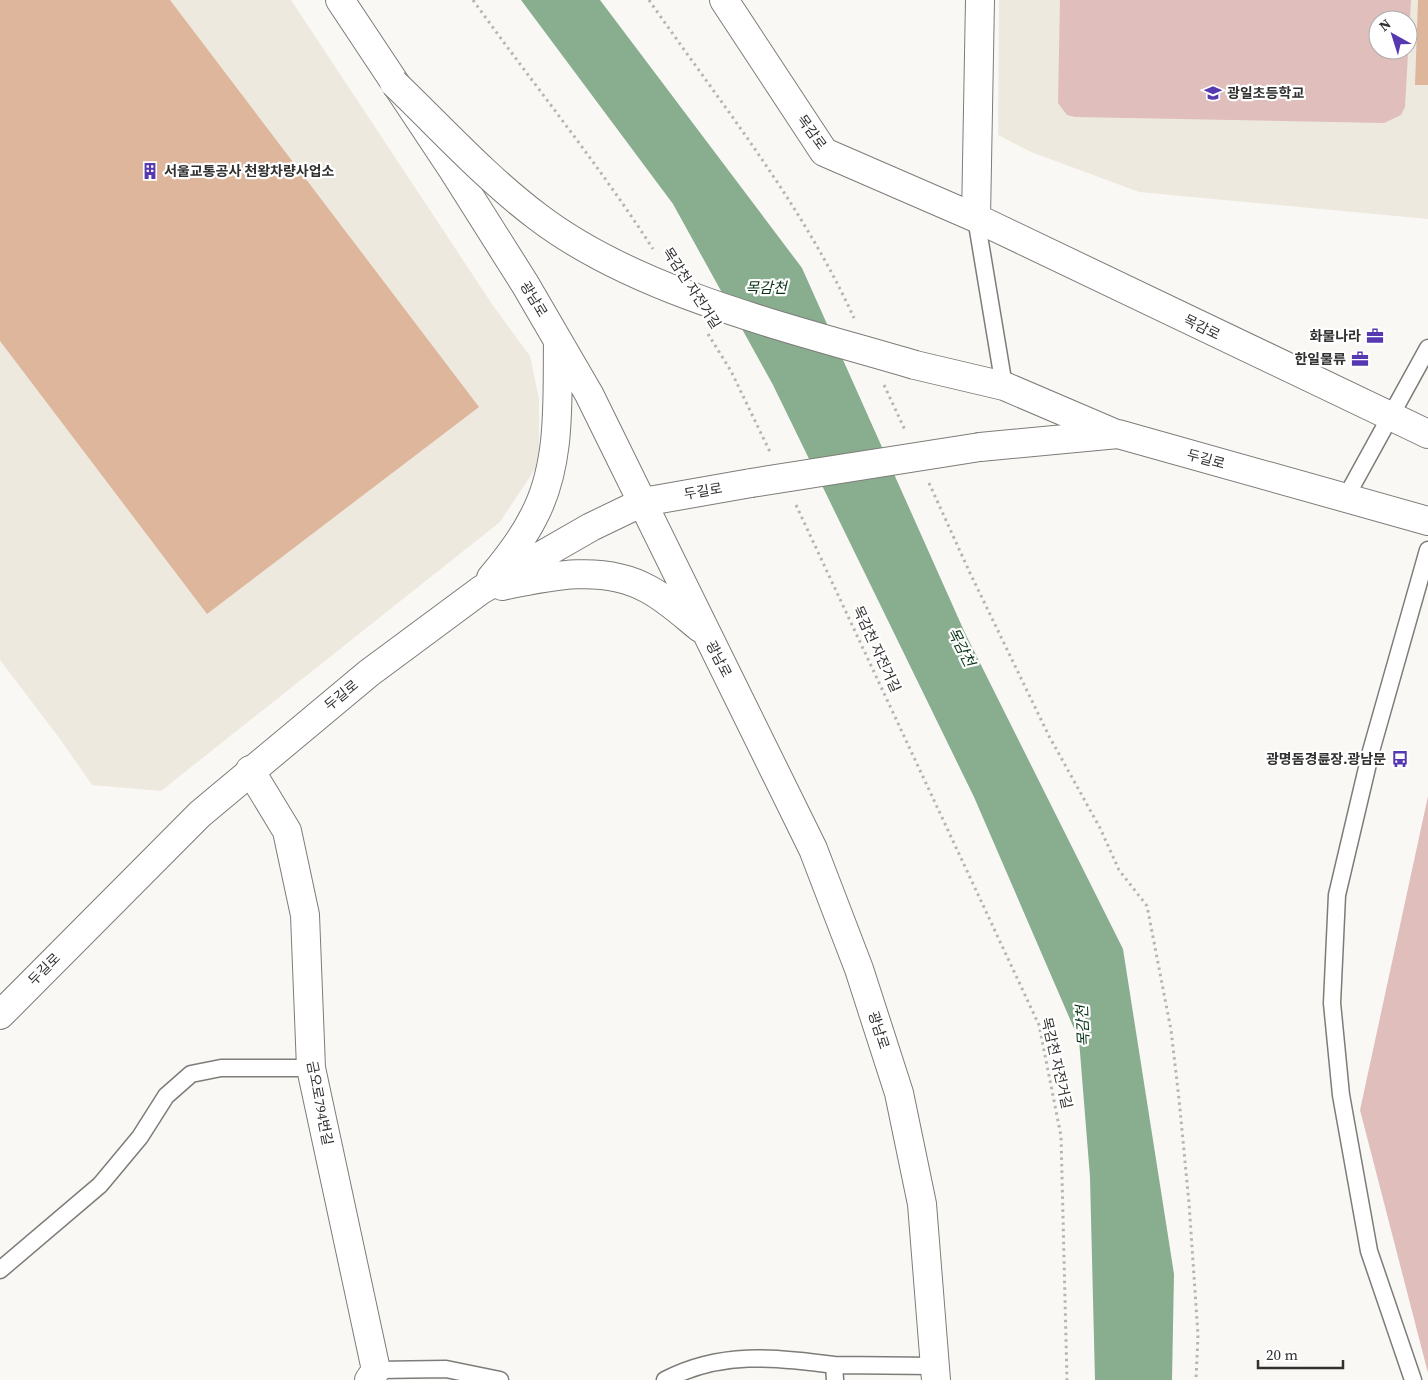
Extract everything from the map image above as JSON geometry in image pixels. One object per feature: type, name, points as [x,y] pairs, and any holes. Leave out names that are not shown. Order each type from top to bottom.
[{"type":"street","name":"광남로","points":[[340,0],[454,170],[589,394],[814,849],[847,934],[889,1060],[908,1130],[922,1204],[936,1373]]},
{"type":"street","name":"목감로","points":[[724,0],[824,152],[976,218],[1428,434]]},
{"type":"street","points":[[976,218],[980,0]]},
{"type":"street","points":[[394,83],[493,179],[538,217],[605,258],[696,298],[744,314],[915,365],[1004,386],[1118,434]]},
{"type":"street","points":[[481,590],[512,553],[534,517],[544,487],[554,453],[558,341]]},
{"type":"street","name":"두길로","points":[[0,1015],[200,814],[250,770],[368,673],[481,590],[591,527],[644,502],[980,447],[1118,434],[1428,520]]},
{"type":"street","points":[[481,590],[567,574],[598,574],[623,579],[646,588],[670,602],[708,635]]},
{"type":"street","name":"금오로794번길","points":[[250,770],[286,831],[305,914],[311,1068],[372,1375]]},
{"type":"lane","points":[[976,218],[1004,386]]},
{"type":"lane","points":[[1346,496],[1428,348]]},
{"type":"lane","points":[[1413,1380],[1368,1252],[1341,1095],[1332,1003],[1337,896],[1371,751],[1428,550]]},
{"type":"lane","points":[[0,1270],[100,1185],[140,1137],[166,1096],[191,1074],[221,1068],[311,1068]]},
{"type":"lane","points":[[665,1380],[688,1368],[742,1359],[780,1358],[834,1373],[936,1373]]},
{"type":"lane","points":[[372,1375],[446,1369],[500,1380]]},
{"type":"path","name":"목감천 자전거길","points":[[473,0],[513,56],[613,186],[656,254]]},
{"type":"path","points":[[649,0],[795,208],[839,285],[855,321]]},
{"type":"path","name":"목감천 자전거길","points":[[704,329],[731,371],[773,459]]},
{"type":"path","points":[[884,384],[908,438]]},
{"type":"path","points":[[925,474],[970,573],[1050,736],[1100,828],[1119,870],[1147,906],[1171,1030],[1180,1108],[1198,1335],[1196,1380]]},
{"type":"path","name":"목감천 자전거길","points":[[794,503],[1039,1025],[1062,1136],[1067,1380]]},
{"type":"shaded area","points":[[0,0],[291,0],[492,304],[530,356],[539,399],[539,463],[500,522],[161,791],[92,785],[0,660]]},
{"type":"shaded area","name":"광일초등학교","points":[[999,0],[1428,0],[1428,219],[1139,192],[1031,152],[998,135]]},
{"type":"shaded area","points":[[1060,0],[1411,0],[1410,10],[1368,10],[1368,60],[1408,60],[1405,107],[1401,115],[1384,123],[1075,117],[1067,115],[1058,103]]},
{"type":"shaded area","points":[[1428,796],[1428,1373],[1360,1110]]},
{"type":"water","name":"목감천","points":[[521,0],[600,0],[802,268],[965,633],[1123,949],[1174,1274],[1172,1380],[1095,1380],[1090,1177],[1079,1040],[974,797],[773,385],[673,204]]},
{"type":"building","name":"서울교통공사 천왕차량사업소","points":[[0,0],[170,0],[479,407],[207,614],[0,341]]},
{"type":"building","points":[[1418,0],[1428,0],[1428,85],[1415,85],[1416,60],[1418,60]]},
{"type":"place","name":"광일초등학교","points":[[1213,93]]},
{"type":"place","name":"서울교통공사 천왕차량사업소","points":[[150,171]]},
{"type":"place","name":"화물나라","points":[[1375,336]]},
{"type":"place","name":"한일물류","points":[[1360,359]]},
{"type":"place","name":"광명돔경륜장.광남문","points":[[1400,759]]}]
